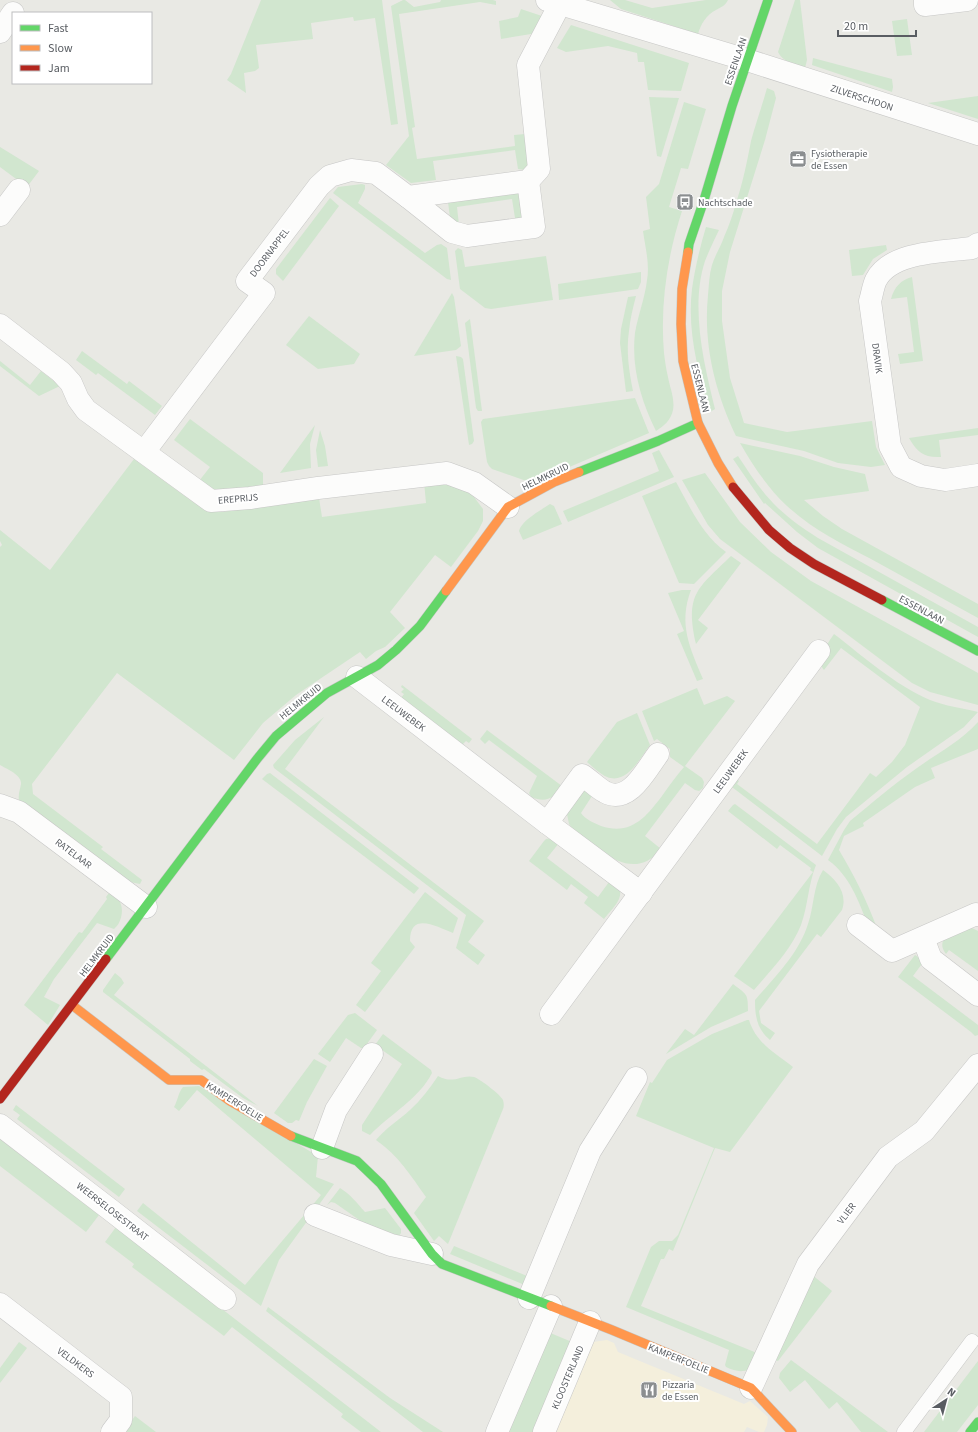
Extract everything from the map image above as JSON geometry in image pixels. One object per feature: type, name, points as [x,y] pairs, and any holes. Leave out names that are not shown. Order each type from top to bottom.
[{"type":"street","points":[[14,12],[22,0]]},
{"type":"street","name":"ESSENLAAN","points":[[768,0],[732,106],[704,200],[689,244],[682,289],[681,324],[683,361],[698,423],[718,463],[735,490],[769,530],[790,548],[814,564],[978,651]]},
{"type":"street","points":[[924,0],[925,5],[967,0]]},
{"type":"street","points":[[408,197],[528,181],[540,169],[528,65],[568,4],[747,60]]},
{"type":"street","points":[[0,32],[12,14]]},
{"type":"street","name":"ZILVERSCHOON","points":[[747,60],[978,134]]},
{"type":"street","name":"DOORNAPPEL","points":[[144,452],[264,294],[247,281],[319,186],[330,176],[351,170],[376,173],[452,232],[467,236],[534,227],[528,181]]},
{"type":"street","points":[[0,215],[19,190]]},
{"type":"street","name":"DRAVIK","points":[[978,244],[972,248],[906,257],[888,266],[876,280],[870,301],[890,446],[901,467],[921,476],[944,480],[978,475]]},
{"type":"street","name":"EREPRIJS","points":[[0,325],[61,372],[71,383],[86,410],[211,501],[250,498],[318,488],[446,473],[474,483],[508,507]]},
{"type":"street","name":"HELMKRUID","points":[[0,1099],[257,759],[276,736],[327,693],[378,665],[396,650],[420,626],[508,507],[554,482],[658,441],[698,423]]},
{"type":"street","name":"LEEUWEBEK","points":[[551,1014],[819,651]]},
{"type":"street","name":"LEEUWEBEK","points":[[357,677],[641,893]]},
{"type":"street","points":[[547,823],[582,775],[606,793],[620,795],[631,790],[658,754]]},
{"type":"street","name":"RATELAAR","points":[[0,805],[20,812],[146,906]]},
{"type":"street","points":[[858,925],[892,951],[977,913]]},
{"type":"street","points":[[922,938],[931,959],[978,995]]},
{"type":"street","name":"KAMPERFOELIE","points":[[72,1005],[169,1080],[201,1080],[230,1101],[294,1138],[357,1161],[381,1184],[432,1254],[442,1264],[551,1306],[751,1388],[782,1427]]},
{"type":"street","points":[[322,1148],[336,1110],[372,1054]]},
{"type":"street","name":"VLIER","points":[[751,1388],[808,1264],[888,1157],[924,1132],[978,1065]]},
{"type":"street","points":[[529,1298],[590,1151],[636,1078]]},
{"type":"street","name":"WEERSELOSESTRAAT","points":[[0,1125],[224,1298]]},
{"type":"street","name":"KAMPERFOELIE","points":[[315,1215],[391,1245],[432,1254]]},
{"type":"street","name":"VELDKERS","points":[[0,1304],[121,1397],[121,1420],[112,1432]]},
{"type":"street","points":[[497,1432],[551,1306]]},
{"type":"street","name":"KLOOSTERLAND","points":[[544,1432],[590,1322]]},
{"type":"street","points":[[970,1432],[978,1422]]},
{"type":"lane","points":[[904,1432],[972,1341]]},
{"type":"shaded area","points":[[607,1340],[614,1343],[618,1352],[744,1404],[750,1401],[768,1417],[764,1432],[759,1432],[747,1427],[744,1432],[550,1432],[593,1342]]},
{"type":"green space","points":[[261,0],[382,0],[398,124],[391,125],[375,18],[354,21],[353,17],[311,23],[313,39],[256,45],[259,68],[255,71],[244,73],[246,93],[227,80],[231,74]]},
{"type":"green space","points":[[403,0],[414,7],[440,2],[441,0],[496,1],[496,5],[480,2],[399,14],[415,127],[412,128],[417,159],[515,146],[514,135],[525,134],[529,165],[525,170],[518,169],[515,150],[433,161],[436,180],[411,183],[386,165],[409,136],[391,6]]},
{"type":"green space","points":[[610,0],[625,0],[652,8],[706,0],[728,0],[724,5],[712,12],[707,17],[702,23],[698,34],[621,9]]},
{"type":"green space","points":[[795,0],[800,0],[807,60],[805,68],[786,60],[778,52]]},
{"type":"green space","points":[[521,9],[542,16],[533,33],[501,39],[499,21],[518,17]]},
{"type":"green space","points":[[907,19],[912,55],[897,56],[892,21]]},
{"type":"green space","points":[[571,25],[689,63],[681,91],[648,90],[644,62],[638,62],[637,53],[608,46],[566,52],[557,48]]},
{"type":"green space","points":[[813,58],[892,79],[892,92],[812,65]]},
{"type":"green space","points":[[767,88],[774,91],[776,98],[765,140],[730,252],[722,291],[722,321],[730,378],[744,423],[787,432],[872,421],[876,447],[885,465],[871,467],[838,463],[804,451],[736,436],[722,402],[712,367],[707,332],[710,272],[713,261],[728,229],[734,211],[743,180],[751,141]]},
{"type":"green space","points":[[978,96],[978,119],[928,103]]},
{"type":"green space","points":[[649,97],[679,98],[661,157],[657,156]]},
{"type":"green space","points":[[684,102],[706,109],[688,169],[681,168],[669,207],[682,211],[672,246],[666,281],[663,317],[664,353],[673,398],[673,410],[669,420],[656,431],[638,384],[634,358],[635,333],[648,274],[648,261],[643,231],[650,229],[646,197],[659,184]]},
{"type":"green space","points":[[0,147],[39,171],[27,187],[0,167]]},
{"type":"green space","points":[[362,184],[365,185],[365,189],[358,203],[425,253],[441,244],[447,248],[451,280],[447,279],[333,193],[338,187]]},
{"type":"green space","points":[[519,192],[521,219],[515,218],[512,199],[457,207],[459,225],[451,226],[448,202]]},
{"type":"green space","points":[[330,198],[339,206],[283,281],[276,274],[276,269]]},
{"type":"green space","points":[[706,227],[719,230],[705,261],[699,297],[700,335],[715,409],[710,412],[701,382],[692,336],[691,320],[693,281]]},
{"type":"green space","points":[[886,245],[887,250],[873,259],[863,275],[852,276],[849,250]]},
{"type":"green space","points":[[458,248],[462,250],[465,267],[546,256],[553,300],[491,309],[485,308],[460,289],[455,251]]},
{"type":"green space","points":[[641,272],[641,282],[638,289],[559,300],[558,284]]},
{"type":"green space","points":[[912,277],[923,361],[900,364],[898,354],[914,352],[907,297],[891,299],[898,285],[904,280]]},
{"type":"green space","points":[[452,293],[454,297],[461,346],[456,350],[414,356]]},
{"type":"green space","points":[[636,296],[628,338],[629,368],[633,391],[626,392],[620,343],[621,329],[628,297]]},
{"type":"green space","points":[[309,316],[360,354],[354,364],[318,369],[286,345]]},
{"type":"green space","points":[[470,319],[482,411],[478,411],[476,408],[465,323]]},
{"type":"green space","points":[[82,351],[127,384],[129,381],[162,406],[155,415],[98,373],[96,375],[76,360]]},
{"type":"green space","points":[[456,356],[463,359],[474,441],[469,445]]},
{"type":"green space","points":[[0,361],[30,385],[41,371],[60,386],[39,396],[0,366]]},
{"type":"green space","points":[[635,398],[649,433],[532,483],[492,469],[487,462],[481,422],[483,419]]},
{"type":"green space","points":[[190,419],[263,473],[263,486],[216,491],[199,481],[210,467],[174,440]]},
{"type":"green space","points":[[315,425],[310,444],[311,468],[280,473]]},
{"type":"green space","points":[[978,428],[978,435],[939,440],[941,457],[930,456],[922,453],[915,447],[909,438]]},
{"type":"green space","points":[[320,430],[325,446],[328,466],[318,467],[316,450]]},
{"type":"green space","points":[[740,443],[800,456],[834,467],[865,474],[869,491],[804,500],[842,529],[978,604],[978,618],[838,542],[807,522],[787,506],[773,492]]},
{"type":"green space","points":[[659,450],[674,477],[568,522],[563,511],[659,471],[652,453]]},
{"type":"green space","points":[[738,456],[756,483],[767,496],[778,508],[798,524],[818,538],[978,627],[978,637],[818,548],[797,532],[765,503],[764,504],[733,459]]},
{"type":"green space","points":[[134,459],[193,502],[209,510],[222,512],[319,498],[322,517],[426,503],[424,482],[437,481],[471,493],[483,509],[483,521],[478,531],[451,567],[435,555],[390,612],[405,628],[385,647],[376,651],[366,659],[360,652],[296,695],[263,723],[234,760],[117,673],[32,784],[33,794],[103,847],[101,849],[142,880],[140,884],[130,882],[19,800],[21,781],[17,775],[0,765],[0,547],[2,545],[0,541],[0,530],[50,570]]},
{"type":"green space","points":[[705,473],[740,522],[771,552],[811,581],[978,673],[978,705],[930,692],[912,683],[720,539],[708,525],[682,480]]},
{"type":"green space","points":[[676,482],[703,529],[726,552],[694,584],[679,583],[642,496]]},
{"type":"green space","points":[[550,504],[554,506],[562,524],[523,540],[519,531],[523,523]]},
{"type":"green space","points":[[731,556],[741,563],[698,620],[708,628],[696,644],[692,614],[693,603],[702,585]]},
{"type":"green space","points":[[691,590],[687,602],[686,625],[690,646],[703,679],[697,681],[677,634],[684,631],[668,593]]},
{"type":"green space","points":[[834,634],[904,687],[930,700],[978,712],[964,727],[907,767],[846,817],[837,829],[822,856],[728,784],[733,776],[739,781],[737,784],[817,844],[870,773],[876,777],[892,762],[905,745],[920,707],[841,648],[824,670],[821,661],[823,652]]},
{"type":"green space","points":[[402,685],[472,739],[469,743],[466,741],[462,745],[401,698],[404,694],[401,692],[404,689],[401,687]]},
{"type":"green space","points":[[697,688],[704,705],[727,696],[735,701],[685,766],[702,778],[704,782],[703,788],[699,791],[695,790],[685,783],[645,836],[661,849],[650,859],[639,864],[615,860],[572,828],[569,824],[567,814],[584,790],[592,796],[581,813],[595,824],[612,828],[621,828],[637,823],[644,817],[656,804],[684,767],[670,757],[670,749],[657,739],[654,741],[642,711]]},
{"type":"green space","points":[[637,713],[650,745],[627,774],[621,777],[607,777],[587,762],[617,722]]},
{"type":"green space","points":[[324,717],[285,769],[484,921],[468,942],[485,955],[478,965],[456,948],[466,915],[274,768],[273,765],[295,740]]},
{"type":"green space","points":[[978,722],[978,749],[931,768],[935,778],[915,787],[863,823],[864,826],[844,836],[839,850],[860,888],[877,928],[868,925],[848,881],[836,866],[828,860],[844,830],[850,821],[883,794],[908,774],[957,741]]},
{"type":"green space","points":[[487,730],[562,786],[559,790],[552,797],[545,800],[531,797],[529,793],[537,776],[489,740],[485,744],[480,739]]},
{"type":"green space","points":[[270,773],[419,888],[414,894],[262,779]]},
{"type":"green space","points":[[735,804],[816,865],[811,880],[803,918],[797,934],[780,959],[754,990],[734,976],[813,872],[810,870],[811,868],[780,845],[777,849],[728,811]]},
{"type":"green space","points":[[552,838],[559,843],[547,858],[598,897],[609,882],[620,891],[617,902],[604,919],[584,903],[588,897],[571,884],[567,890],[529,861],[546,839]]},
{"type":"green space","points":[[823,870],[840,887],[843,898],[842,910],[821,937],[817,934],[759,1011],[761,1023],[775,1033],[770,1040],[762,1032],[758,1022],[755,1000],[786,964],[799,945],[808,924],[815,890]]},
{"type":"green space","points":[[425,892],[458,918],[453,933],[432,925],[419,924],[414,926],[411,932],[410,941],[415,947],[365,1012],[356,1005],[381,971],[371,963]]},
{"type":"green space","points":[[109,893],[120,902],[122,910],[121,919],[114,929],[97,923],[54,979],[44,997],[60,1005],[48,1025],[24,1005],[79,932],[82,933],[107,899],[106,897]]},
{"type":"green space","points":[[970,927],[978,931],[978,971],[949,950],[946,954],[942,946],[944,939]]},
{"type":"green space","points":[[915,955],[924,961],[913,976],[978,1025],[978,1035],[975,1036],[898,977]]},
{"type":"green space","points":[[115,973],[124,983],[114,995],[258,1106],[243,1098],[204,1069],[202,1070],[190,1061],[190,1059],[103,992]]},
{"type":"green space","points":[[733,984],[746,995],[748,1001],[748,1011],[711,1027],[666,1054],[685,1029],[694,1035]]},
{"type":"green space","points":[[355,1013],[377,1030],[364,1048],[361,1048],[346,1038],[330,1062],[318,1054],[348,1015]]},
{"type":"green space","points":[[749,1020],[756,1035],[761,1041],[793,1067],[730,1152],[715,1148],[673,1251],[669,1249],[664,1259],[661,1259],[641,1306],[757,1353],[750,1369],[741,1371],[726,1367],[725,1365],[729,1350],[626,1307],[651,1247],[659,1241],[672,1241],[678,1235],[714,1148],[636,1116],[650,1082],[652,1083],[667,1060],[712,1034]]},
{"type":"green space","points":[[383,1034],[431,1070],[432,1073],[420,1091],[412,1099],[370,1135],[362,1131],[362,1125],[402,1064],[375,1045]]},
{"type":"green space","points":[[314,1059],[327,1066],[307,1102],[299,1121],[296,1120],[292,1123],[288,1123],[274,1113]]},
{"type":"green space","points":[[438,1076],[449,1080],[469,1076],[477,1078],[498,1095],[503,1100],[504,1104],[448,1244],[439,1236],[434,1241],[414,1213],[426,1197],[398,1159],[376,1140],[414,1106]]},
{"type":"green space","points":[[199,1086],[318,1156],[316,1177],[334,1184],[279,1260],[261,1306],[137,1211],[143,1203],[245,1285],[321,1195],[197,1090],[179,1111],[174,1107],[183,1087]]},
{"type":"green space","points":[[16,1105],[125,1189],[119,1197],[17,1119],[20,1115],[13,1110]]},
{"type":"green space","points":[[0,1139],[99,1215],[86,1232],[0,1166]]},
{"type":"green space","points":[[340,1188],[344,1190],[365,1212],[385,1208],[401,1229],[399,1236],[395,1236],[365,1224],[335,1203],[331,1202],[327,1205]]},
{"type":"green space","points":[[116,1227],[381,1432],[361,1432],[341,1417],[343,1414],[232,1327],[224,1336],[132,1267],[134,1264],[105,1242]]},
{"type":"green space","points":[[454,1246],[532,1278],[527,1286],[450,1254]]},
{"type":"green space","points":[[811,1274],[832,1291],[778,1361],[775,1360]]},
{"type":"green space","points":[[268,1307],[390,1398],[443,1432],[423,1432],[266,1311]]},
{"type":"green space","points":[[548,1332],[572,1342],[536,1432],[507,1432]]},
{"type":"green space","points":[[19,1342],[27,1348],[0,1383],[0,1368]]},
{"type":"green space","points":[[791,1360],[888,1432],[861,1432],[837,1402],[829,1409],[805,1380],[790,1392],[779,1378],[780,1373]]},
{"type":"green space","points":[[978,1361],[978,1405],[957,1432],[924,1432]]},
{"type":"green space","points":[[135,1416],[156,1432],[127,1432],[125,1430]]},
{"type":"traffic: fast","points":[[688,252],[689,244],[704,200],[732,106],[768,0]]},
{"type":"traffic: fast","points":[[579,472],[658,441],[698,423]]},
{"type":"traffic: fast","points":[[106,959],[276,736],[327,693],[378,665],[396,650],[420,626],[446,591]]},
{"type":"traffic: fast","points":[[882,600],[978,651]]},
{"type":"traffic: fast","points":[[291,1136],[357,1161],[381,1184],[432,1254],[442,1264],[551,1306]]},
{"type":"traffic: fast","points":[[970,1432],[978,1422]]},
{"type":"traffic: slow","points":[[688,252],[682,289],[681,324],[683,361],[698,423],[718,463],[733,487]]},
{"type":"traffic: slow","points":[[446,591],[508,507],[554,482],[579,472]]},
{"type":"traffic: slow","points":[[72,1005],[169,1080],[201,1080],[230,1101],[291,1136]]},
{"type":"traffic: slow","points":[[551,1306],[751,1388],[792,1432]]},
{"type":"traffic: jam","points":[[733,487],[769,530],[790,548],[814,564],[882,600]]},
{"type":"traffic: jam","points":[[0,1099],[106,959]]},
{"type":"place","name":"Fysiotherapie de Essen","points":[[798,159]]},
{"type":"place","name":"Nachtschade","points":[[685,202]]},
{"type":"place","name":"Pizzaria de Essen","points":[[649,1390]]}]
